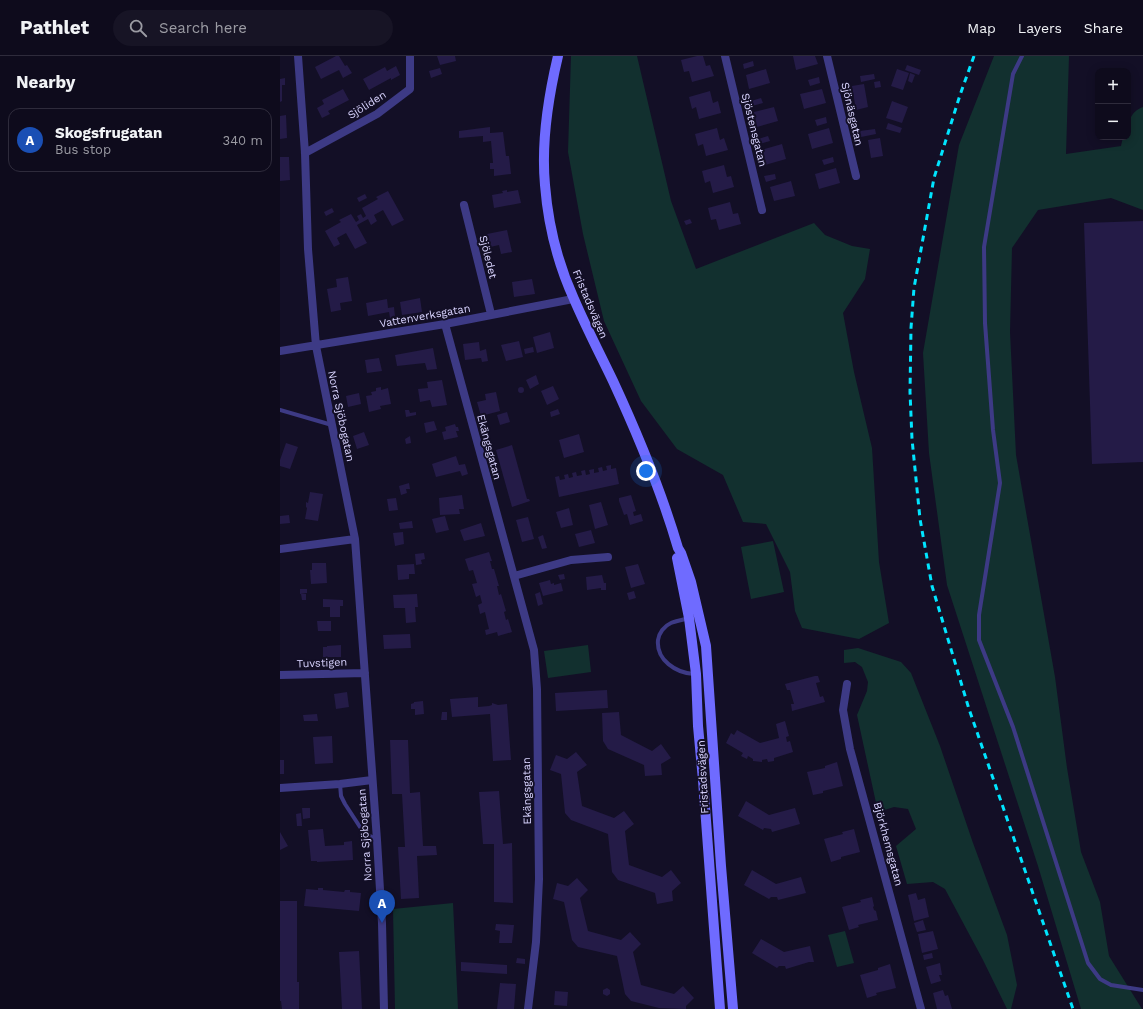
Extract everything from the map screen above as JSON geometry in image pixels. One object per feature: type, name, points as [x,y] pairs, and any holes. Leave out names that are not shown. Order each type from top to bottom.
[{"type":"street","name":"Norra Sjöbogatan","points":[[298,56],[305,153],[308,249],[316,346],[355,538],[382,923],[384,1009]]},
{"type":"street","name":"Sjöliden","points":[[305,153],[377,114],[410,89],[410,56]]},
{"type":"street","name":"Fristadsvägen","points":[[558,56],[550,91],[545,138],[545,184],[555,244],[573,299],[613,382],[658,485],[678,548],[682,553],[706,646],[721,866],[733,1009]]},
{"type":"street","name":"Sjöstensgatan","points":[[725,56],[762,210]]},
{"type":"street","name":"Sjönäsgatan","points":[[827,56],[856,176]]},
{"type":"street","name":"Sjöledet","points":[[464,205],[491,314]]},
{"type":"street","name":"Vattenverksgatan","points":[[280,351],[445,324],[573,299]]},
{"type":"street","name":"Ekängsgatan","points":[[445,324],[534,650],[537,689],[539,879],[536,942],[528,1009]]},
{"type":"street","points":[[280,549],[355,538]]},
{"type":"street","name":"Fristadsvägen","points":[[678,548],[677,555],[689,618],[696,674],[698,726],[704,780],[720,1009]]},
{"type":"street","points":[[514,576],[571,560],[608,557]]},
{"type":"street","name":"Tuvstigen","points":[[280,675],[365,673]]},
{"type":"street","name":"Björkhemsgatan","points":[[847,684],[843,710],[850,749],[921,1009]]},
{"type":"street","name":"Norra Sjöbogatan","points":[[280,788],[340,784],[372,780]]},
{"type":"lane","points":[[1022,56],[1013,74],[984,247],[986,331],[993,430],[1000,483],[979,615],[979,640],[1013,727],[1088,963],[1100,979],[1111,985],[1143,990]]},
{"type":"lane","points":[[280,410],[332,425]]},
{"type":"lane","points":[[689,618],[672,622],[664,628],[658,637],[657,647],[662,658],[666,662],[687,673],[696,674],[708,672]]},
{"type":"lane","points":[[340,784],[341,796],[360,827],[376,840]]},
{"type":"green space","points":[[571,56],[637,56],[671,201],[696,269],[814,223],[825,235],[852,246],[870,249],[865,279],[843,313],[854,372],[872,448],[879,562],[889,623],[859,639],[802,628],[795,611],[790,572],[766,524],[743,522],[723,475],[677,449],[641,401],[604,321],[583,234],[568,152]]},
{"type":"green space","points":[[994,56],[1069,56],[1066,154],[1121,146],[1122,140],[1131,140],[1131,117],[1138,109],[1143,107],[1143,210],[1111,198],[1038,210],[1012,248],[1010,332],[1016,455],[1055,677],[1067,768],[1081,852],[1100,902],[1109,956],[1142,1009],[1081,1009],[1038,866],[947,585],[929,453],[923,353],[959,145]]},
{"type":"green space","points":[[773,541],[784,592],[751,599],[741,547]]},
{"type":"green space","points":[[588,645],[591,672],[548,678],[544,651]]},
{"type":"green space","points":[[858,648],[901,662],[911,673],[940,746],[973,843],[1007,935],[1017,985],[1011,1009],[1007,1009],[945,889],[933,882],[907,884],[896,846],[916,829],[908,809],[894,807],[878,812],[857,715],[867,691],[868,682],[862,667],[855,662],[844,663],[844,650]]},
{"type":"green space","points":[[453,903],[458,1009],[395,1009],[393,909]]},
{"type":"green space","points":[[845,931],[854,963],[837,967],[828,935]]},
{"type":"building","points":[[336,56],[339,56],[345,66],[347,65],[352,73],[343,78],[339,70],[321,79],[315,67]]},
{"type":"building","points":[[437,56],[455,56],[456,61],[440,65]]},
{"type":"building","points":[[703,56],[706,66],[710,65],[714,76],[692,82],[689,71],[684,72],[681,60]]},
{"type":"building","points":[[793,56],[815,56],[818,64],[796,70]]},
{"type":"building","points":[[753,61],[754,66],[744,69],[743,64]]},
{"type":"building","points":[[907,65],[921,70],[919,75],[905,70]]},
{"type":"building","points":[[396,66],[400,75],[391,80],[391,78],[369,90],[363,79],[385,67],[387,71]]},
{"type":"building","points":[[440,68],[442,74],[431,78],[429,71]]},
{"type":"building","points":[[766,69],[770,83],[749,89],[746,75]]},
{"type":"building","points":[[897,69],[909,73],[903,90],[891,86]]},
{"type":"building","points":[[910,73],[915,75],[912,83],[908,81]]},
{"type":"building","points":[[874,74],[875,79],[861,82],[860,76]]},
{"type":"building","points":[[819,77],[820,83],[810,86],[808,80]]},
{"type":"building","points":[[285,78],[285,85],[282,85],[282,101],[280,102],[280,79]]},
{"type":"building","points":[[880,81],[881,87],[875,88],[874,82]]},
{"type":"building","points":[[864,84],[868,107],[856,110],[852,86]]},
{"type":"building","points":[[343,89],[349,100],[328,111],[330,114],[322,118],[317,108],[324,104],[322,100]]},
{"type":"building","points":[[822,89],[826,103],[804,109],[800,94]]},
{"type":"building","points":[[710,91],[713,103],[718,101],[721,113],[699,119],[696,107],[692,109],[689,97]]},
{"type":"building","points":[[761,98],[763,103],[752,106],[751,101]]},
{"type":"building","points":[[892,101],[908,107],[902,123],[886,118]]},
{"type":"building","points":[[774,107],[778,121],[757,127],[754,112]]},
{"type":"building","points":[[286,115],[287,138],[280,139],[280,116]]},
{"type":"building","points":[[826,117],[827,123],[817,126],[815,120]]},
{"type":"building","points":[[888,123],[902,128],[900,133],[886,129]]},
{"type":"building","points":[[490,127],[490,133],[503,132],[506,156],[509,156],[511,174],[494,176],[494,169],[490,169],[490,163],[493,163],[491,141],[483,142],[483,136],[459,138],[459,131]]},
{"type":"building","points":[[717,128],[720,140],[724,138],[728,150],[706,156],[703,144],[698,146],[695,134]]},
{"type":"building","points":[[829,128],[833,143],[812,149],[808,134]]},
{"type":"building","points":[[875,129],[876,134],[861,137],[860,131]]},
{"type":"building","points":[[768,136],[770,141],[759,144],[758,139]]},
{"type":"building","points":[[880,138],[883,156],[871,158],[868,140]]},
{"type":"building","points":[[782,144],[786,159],[765,165],[761,150]]},
{"type":"building","points":[[280,157],[289,157],[290,180],[280,181]]},
{"type":"building","points":[[833,157],[834,162],[824,165],[822,160]]},
{"type":"building","points":[[724,165],[727,177],[731,176],[734,187],[713,193],[710,181],[705,183],[702,171]]},
{"type":"building","points":[[836,168],[840,183],[819,189],[815,174]]},
{"type":"building","points":[[775,174],[776,179],[766,182],[764,176]]},
{"type":"building","points":[[791,181],[795,196],[774,201],[770,187]]},
{"type":"building","points":[[507,190],[507,192],[518,190],[521,203],[494,208],[492,195],[503,193],[502,191]]},
{"type":"building","points":[[388,191],[404,220],[392,226],[383,210],[374,215],[377,221],[371,225],[368,219],[357,225],[367,243],[355,249],[346,233],[337,238],[340,244],[334,247],[325,231],[341,222],[339,220],[351,214],[356,222],[359,220],[357,216],[361,214],[363,218],[366,216],[362,208],[378,199],[376,197]]},
{"type":"building","points":[[365,194],[367,198],[359,202],[357,198]]},
{"type":"building","points":[[730,202],[733,214],[738,213],[741,224],[719,230],[716,219],[711,220],[708,208]]},
{"type":"building","points":[[332,208],[334,212],[326,216],[324,212]]},
{"type":"building","points":[[690,219],[692,223],[686,225],[684,221]]},
{"type":"building","points":[[1143,221],[1143,462],[1092,464],[1084,223]]},
{"type":"building","points":[[507,230],[512,252],[501,254],[499,245],[490,247],[487,234]]},
{"type":"building","points":[[348,277],[352,301],[340,303],[341,310],[331,312],[327,289],[337,287],[336,279]]},
{"type":"building","points":[[532,279],[535,294],[514,297],[512,282]]},
{"type":"building","points":[[420,298],[422,312],[402,315],[400,302]]},
{"type":"building","points":[[387,299],[388,308],[394,307],[395,317],[390,318],[389,312],[368,316],[366,303]]},
{"type":"building","points":[[550,332],[554,348],[537,353],[533,337]]},
{"type":"building","points":[[519,341],[523,357],[506,361],[501,345]]},
{"type":"building","points":[[479,342],[480,351],[486,349],[488,361],[482,362],[481,358],[465,360],[463,344]]},
{"type":"building","points":[[533,347],[534,352],[525,354],[524,349]]},
{"type":"building","points":[[433,348],[437,369],[427,370],[425,363],[397,366],[395,355]]},
{"type":"building","points":[[379,358],[382,371],[367,373],[365,360]]},
{"type":"building","points":[[536,375],[539,384],[530,389],[526,380]]},
{"type":"building","points":[[442,380],[447,405],[432,407],[430,400],[420,402],[418,389],[428,388],[427,382]]},
{"type":"building","points":[[553,386],[559,399],[547,405],[541,391]]},
{"type":"building","points":[[381,387],[381,390],[388,388],[391,404],[380,406],[381,409],[369,412],[366,396],[372,395],[371,392],[376,391],[376,388]]},
{"type":"building","points":[[521,387],[524,390],[521,393],[518,390]]},
{"type":"building","points":[[496,392],[500,411],[481,416],[477,402],[486,400],[485,394]]},
{"type":"building","points":[[359,393],[361,404],[348,407],[346,396]]},
{"type":"building","points":[[558,409],[560,414],[551,417],[550,412]]},
{"type":"building","points":[[405,410],[409,410],[410,413],[416,412],[416,415],[406,417]]},
{"type":"building","points":[[507,412],[510,422],[500,425],[497,415]]},
{"type":"building","points":[[434,421],[437,430],[426,433],[424,423]]},
{"type":"building","points":[[455,424],[459,431],[456,431],[458,437],[444,440],[442,432],[446,431],[445,427]]},
{"type":"building","points":[[364,432],[369,445],[357,449],[353,436]]},
{"type":"building","points":[[579,434],[584,452],[564,458],[559,440]]},
{"type":"building","points":[[410,436],[411,443],[406,444],[405,439]]},
{"type":"building","points":[[286,443],[298,447],[290,469],[280,466],[280,460]]},
{"type":"building","points":[[512,445],[527,499],[530,501],[512,507],[496,450]]},
{"type":"building","points":[[456,456],[459,465],[465,464],[468,474],[462,476],[460,471],[436,477],[432,464]]},
{"type":"building","points":[[611,465],[611,469],[616,468],[619,484],[559,497],[555,477],[559,476],[560,480],[565,479],[564,475],[568,474],[569,478],[573,477],[572,473],[576,472],[577,476],[582,475],[581,471],[585,470],[586,475],[590,474],[589,470],[594,469],[594,473],[599,472],[598,468],[602,467],[603,471],[607,470],[606,466]]},
{"type":"building","points":[[409,483],[410,489],[406,489],[407,493],[401,495],[399,486]]},
{"type":"building","points":[[310,492],[323,494],[318,521],[305,519],[307,508],[306,502],[308,503]]},
{"type":"building","points":[[462,495],[464,509],[459,509],[460,514],[440,515],[439,498]]},
{"type":"building","points":[[631,495],[636,511],[633,512],[634,516],[641,514],[643,521],[630,525],[627,514],[624,515],[619,498]]},
{"type":"building","points":[[396,498],[398,510],[389,511],[387,499]]},
{"type":"building","points":[[601,502],[608,525],[595,529],[589,505]]},
{"type":"building","points":[[569,508],[573,525],[561,528],[556,512]]},
{"type":"building","points":[[289,515],[290,523],[280,524],[280,516]]},
{"type":"building","points":[[445,516],[449,530],[436,533],[432,519]]},
{"type":"building","points":[[528,517],[534,539],[522,542],[516,520]]},
{"type":"building","points":[[412,521],[413,528],[400,529],[399,523]]},
{"type":"building","points":[[481,523],[485,536],[464,541],[460,530]]},
{"type":"building","points":[[591,530],[595,543],[579,547],[575,534]]},
{"type":"building","points":[[403,532],[404,544],[395,546],[393,533]]},
{"type":"building","points":[[543,535],[547,548],[542,549],[538,537]]},
{"type":"building","points":[[489,552],[492,561],[490,561],[492,569],[494,569],[499,586],[497,586],[499,595],[501,594],[506,611],[504,612],[506,620],[508,619],[512,632],[498,636],[497,632],[486,635],[485,630],[489,629],[485,612],[480,614],[478,605],[482,603],[480,595],[476,597],[472,584],[477,583],[473,570],[469,571],[465,559]]},
{"type":"building","points":[[424,553],[425,559],[421,560],[422,564],[416,565],[415,554]]},
{"type":"building","points":[[312,563],[326,563],[327,583],[311,584],[310,570],[312,570]]},
{"type":"building","points":[[414,564],[415,574],[409,574],[409,579],[398,580],[397,565]]},
{"type":"building","points":[[638,564],[645,584],[631,588],[625,567]]},
{"type":"building","points":[[564,574],[565,579],[560,580],[558,575]]},
{"type":"building","points":[[602,575],[604,583],[606,583],[606,590],[601,590],[601,588],[587,590],[586,577]]},
{"type":"building","points":[[550,580],[551,584],[554,583],[554,585],[561,583],[563,591],[543,596],[539,583]]},
{"type":"building","points":[[300,589],[307,589],[307,593],[300,594]]},
{"type":"building","points":[[634,591],[636,598],[629,600],[627,593]]},
{"type":"building","points":[[540,592],[543,604],[538,606],[535,594]]},
{"type":"building","points":[[301,594],[306,594],[306,600],[302,600]]},
{"type":"building","points":[[417,594],[418,607],[415,607],[416,622],[406,623],[405,608],[394,608],[393,595]]},
{"type":"building","points":[[323,599],[343,600],[343,606],[340,606],[340,617],[330,617],[330,607],[323,607]]},
{"type":"building","points":[[317,621],[331,621],[331,631],[318,631]]},
{"type":"building","points":[[410,634],[411,648],[384,649],[383,635]]},
{"type":"building","points":[[341,645],[341,657],[323,657],[323,647]]},
{"type":"building","points":[[818,676],[820,682],[816,683],[820,697],[823,696],[825,702],[792,711],[791,704],[794,704],[790,690],[787,690],[785,684]]},
{"type":"building","points":[[607,690],[608,708],[556,711],[555,693]]},
{"type":"building","points":[[347,692],[349,707],[336,709],[334,694]]},
{"type":"building","points":[[478,697],[478,707],[489,706],[492,705],[492,703],[498,705],[507,704],[511,760],[493,761],[490,714],[452,717],[450,699]]},
{"type":"building","points":[[423,701],[424,714],[415,715],[415,709],[411,709],[411,704],[414,702]]},
{"type":"building","points":[[442,712],[447,712],[447,720],[441,720]]},
{"type":"building","points":[[619,712],[621,735],[652,751],[661,744],[671,758],[661,764],[662,775],[645,776],[644,765],[608,749],[603,741],[602,713]]},
{"type":"building","points":[[317,714],[318,721],[304,721],[303,715]]},
{"type":"building","points":[[785,721],[789,736],[786,737],[787,742],[790,741],[793,752],[774,758],[774,761],[768,762],[767,759],[762,760],[762,762],[753,761],[753,759],[748,756],[747,759],[741,756],[743,753],[726,743],[731,733],[734,735],[737,730],[760,743],[779,738],[776,724]]},
{"type":"building","points":[[332,736],[333,763],[315,764],[313,737]]},
{"type":"building","points":[[390,740],[408,740],[410,793],[420,792],[423,846],[436,846],[437,855],[417,856],[419,898],[401,899],[398,847],[405,847],[402,794],[392,794]]},
{"type":"building","points":[[576,752],[587,765],[577,772],[582,806],[614,818],[624,811],[634,824],[625,831],[629,865],[662,877],[671,870],[681,883],[672,891],[673,901],[657,904],[655,893],[618,880],[612,872],[608,834],[571,820],[565,813],[561,774],[550,770],[556,755],[567,759]]},
{"type":"building","points":[[280,760],[284,760],[284,774],[280,774]]},
{"type":"building","points":[[837,762],[843,786],[813,795],[807,772],[825,768],[825,766]]},
{"type":"building","points":[[499,791],[503,844],[512,843],[513,903],[494,902],[494,844],[483,844],[479,792]]},
{"type":"building","points":[[746,801],[769,815],[795,808],[800,824],[772,832],[771,829],[764,828],[763,830],[738,816]]},
{"type":"building","points":[[302,808],[310,808],[310,818],[303,819]]},
{"type":"building","points":[[301,813],[302,826],[297,826],[296,814]]},
{"type":"building","points":[[323,829],[325,846],[344,845],[344,842],[352,841],[353,860],[311,861],[308,830]]},
{"type":"building","points":[[854,829],[860,852],[841,857],[841,859],[831,862],[824,839],[843,834],[842,832]]},
{"type":"building","points":[[280,832],[288,846],[280,850]]},
{"type":"building","points":[[752,870],[776,884],[801,877],[806,893],[778,900],[777,897],[771,897],[769,899],[744,885]]},
{"type":"building","points":[[577,878],[588,890],[580,898],[588,931],[621,940],[630,932],[641,944],[633,952],[641,985],[674,994],[683,986],[694,998],[686,1006],[686,1009],[659,1008],[631,1001],[625,994],[617,956],[578,947],[572,940],[564,902],[553,899],[557,883],[568,886]]},
{"type":"building","points":[[318,888],[323,888],[323,890],[344,892],[345,890],[350,890],[350,892],[361,893],[359,911],[304,906],[306,889],[318,890]]},
{"type":"building","points":[[916,893],[918,900],[925,898],[929,917],[914,921],[908,895]]},
{"type":"building","points":[[872,897],[873,907],[876,911],[878,920],[858,925],[859,927],[849,930],[842,907],[861,902],[860,900]]},
{"type":"building","points":[[280,901],[297,901],[297,982],[299,982],[299,1009],[282,1009],[280,1001]]},
{"type":"building","points":[[923,920],[926,930],[917,932],[914,923]]},
{"type":"building","points":[[496,924],[514,925],[512,943],[499,943],[500,931],[495,930]]},
{"type":"building","points":[[933,931],[938,949],[922,953],[918,934]]},
{"type":"building","points":[[761,939],[784,952],[810,946],[814,962],[809,962],[786,969],[785,966],[779,966],[777,968],[752,953]]},
{"type":"building","points":[[359,951],[362,1009],[342,1009],[339,952]]},
{"type":"building","points":[[932,953],[933,958],[924,960],[923,955]]},
{"type":"building","points":[[517,958],[525,959],[525,964],[516,963]]},
{"type":"building","points":[[461,962],[507,965],[507,974],[461,971]]},
{"type":"building","points":[[940,963],[942,975],[939,975],[941,981],[931,984],[926,967]]},
{"type":"building","points":[[890,964],[896,988],[876,993],[877,995],[867,998],[860,975],[878,970],[878,968]]},
{"type":"building","points":[[500,983],[516,984],[514,1009],[497,1009]]},
{"type":"building","points":[[607,988],[610,990],[610,994],[607,996],[603,994],[603,990]]},
{"type":"building","points":[[943,990],[945,996],[948,995],[952,1009],[937,1009],[933,993]]},
{"type":"building","points":[[555,991],[568,992],[567,1006],[554,1005]]},
{"type":"railway","points":[[974,56],[934,178],[914,288],[911,328],[910,392],[912,439],[920,519],[932,586],[969,709],[1073,1009]]},
{"type":"place","name":"Skogsfrugatan","points":[[382,923]]}]
